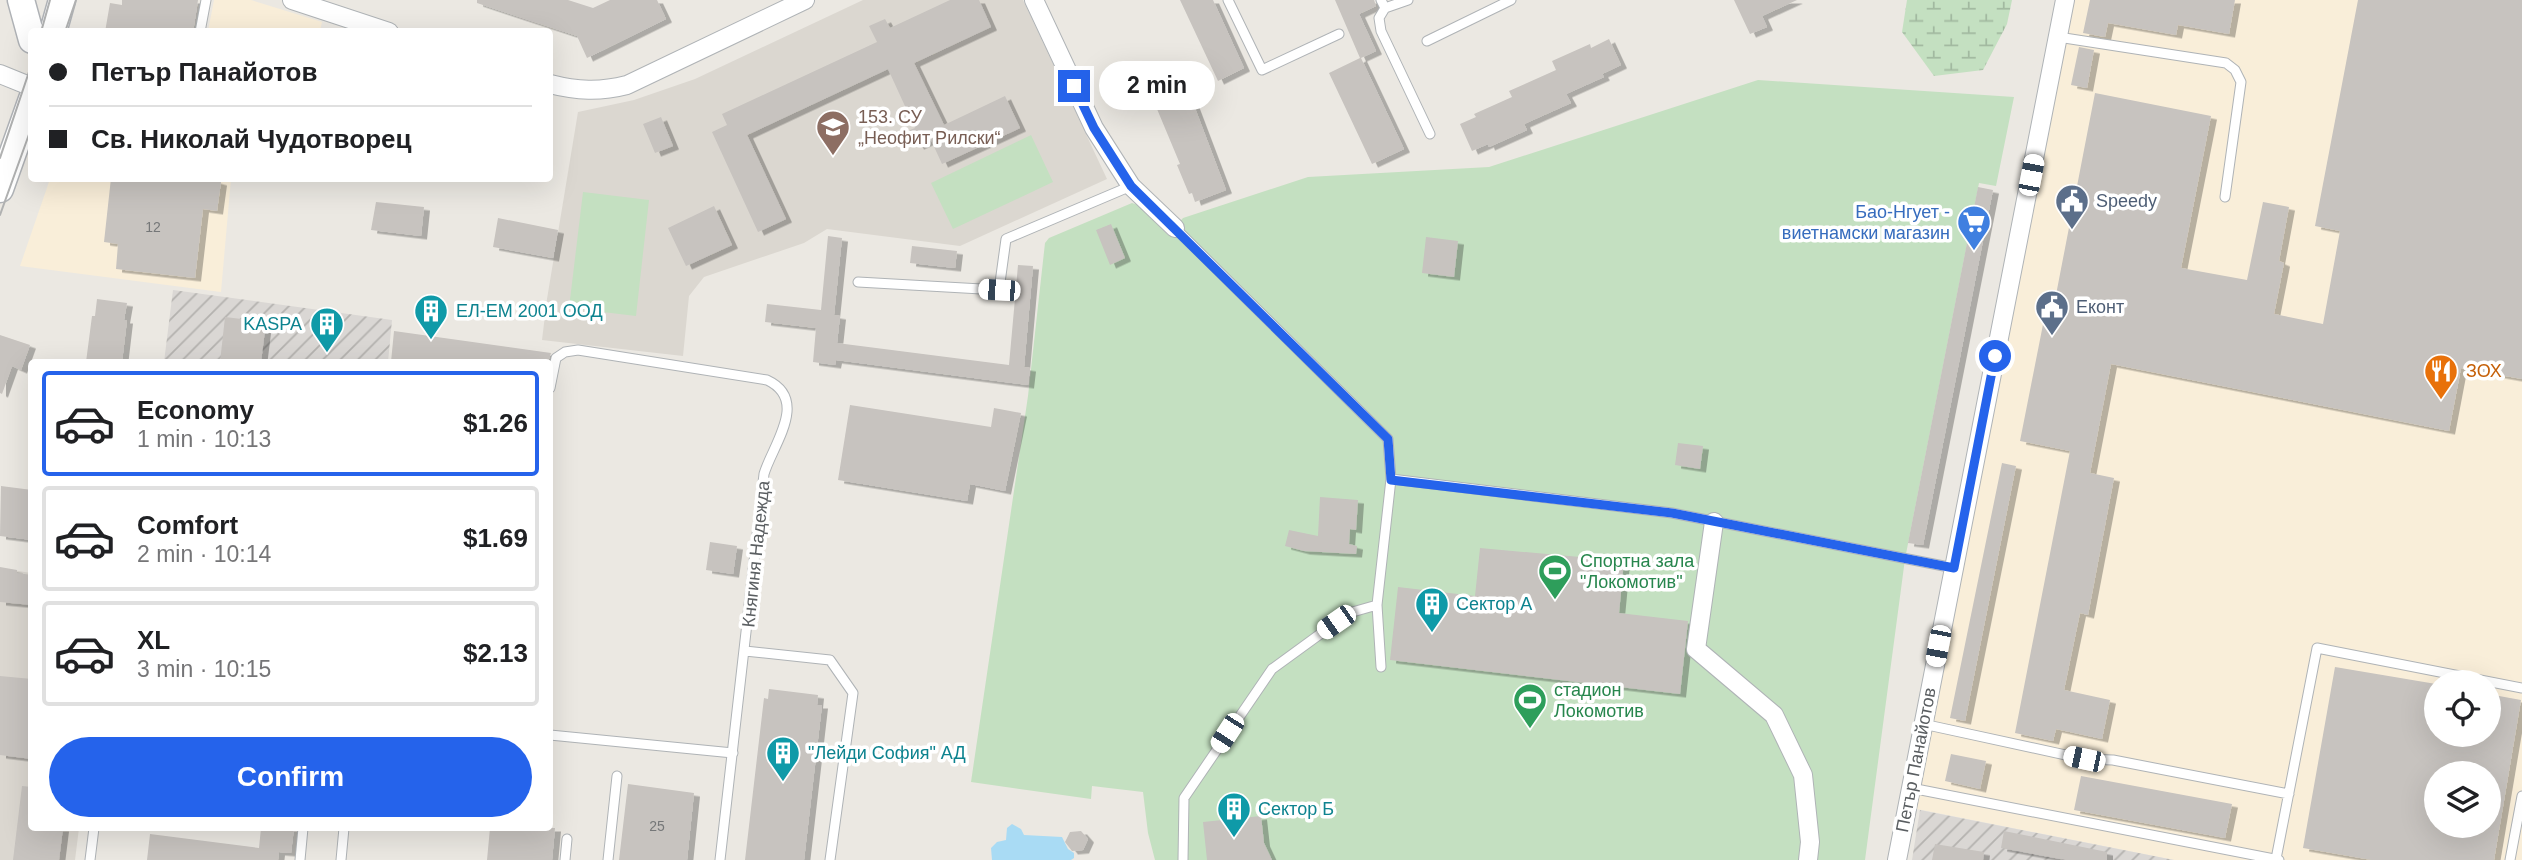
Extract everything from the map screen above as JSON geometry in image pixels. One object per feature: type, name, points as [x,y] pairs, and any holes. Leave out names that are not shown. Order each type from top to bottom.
[{"type":"street","points":[[21,0],[29,28]]},
{"type":"street","points":[[54,28],[62,0]]},
{"type":"street","points":[[292,0],[377,28]]},
{"type":"street","points":[[553,85],[578,90],[604,91],[627,85],[805,0]]},
{"type":"street","points":[[1034,0],[1094,128],[1131,186],[1175,228]]},
{"type":"street","name":"Петър Панайотов","points":[[1897,860],[2065,0]]},
{"type":"street","points":[[0,74],[28,85]]},
{"type":"street","points":[[0,189],[28,110]]},
{"type":"street","points":[[1714,522],[1696,649],[1774,716],[1803,775],[1810,842],[1808,860]]},
{"type":"lane","points":[[201,28],[206,0]]},
{"type":"lane","points":[[1228,0],[1262,70],[1339,34]]},
{"type":"lane","points":[[1408,0],[1383,4],[1379,18],[1381,31],[1430,134]]},
{"type":"lane","points":[[1427,41],[1511,0]]},
{"type":"lane","points":[[2058,37],[2226,63],[2235,70],[2241,82],[2225,197]]},
{"type":"lane","points":[[859,282],[999,290],[1006,239],[1131,186]]},
{"type":"lane","points":[[1175,228],[1388,439],[1391,480],[1377,605],[1381,667]]},
{"type":"lane","name":"Княгиня Надежда","points":[[553,373],[556,358],[565,352],[578,351],[767,380],[784,394],[787,408],[785,429],[768,459],[764,474],[720,860]]},
{"type":"lane","points":[[1391,480],[1672,513],[1954,568]]},
{"type":"lane","points":[[1183,860],[1184,798],[1272,669],[1349,613],[1377,605]]},
{"type":"lane","points":[[1911,788],[2277,860],[2317,648],[2522,688]]},
{"type":"lane","points":[[745,650],[830,660],[853,694],[830,860]]},
{"type":"lane","points":[[1923,724],[2084,759],[2113,760],[2289,794]]},
{"type":"lane","points":[[553,736],[733,753]]},
{"type":"lane","points":[[608,860],[617,776]]},
{"type":"lane","points":[[2510,860],[2522,796]]},
{"type":"lane","points":[[90,860],[93,831]]},
{"type":"lane","points":[[300,860],[303,831]]},
{"type":"lane","points":[[341,860],[344,831]]},
{"type":"lane","points":[[565,860],[566,839]]},
{"type":"shaded area","points":[[214,0],[251,0],[322,22],[321,28],[209,28]]},
{"type":"shaded area","name":"153. СУ „Неофит Рилски“","points":[[863,0],[1023,0],[1107,179],[960,246],[827,229],[804,243],[704,277],[689,296],[683,356],[542,340],[578,112],[634,100],[695,79]]},
{"type":"shaded area","points":[[2065,0],[2522,0],[2522,860],[2174,860],[1907,807]]},
{"type":"shaded area","points":[[49,182],[231,182],[221,292],[20,266]]},
{"type":"shaded area","points":[[173,290],[392,320],[388,359],[164,359]]},
{"type":"shaded area","points":[[0,568],[28,573],[28,831],[79,831],[75,860],[0,860]]},
{"type":"shaded area","points":[[1920,810],[2174,860],[1912,860]]},
{"type":"green space","points":[[1907,0],[2012,0],[2007,24],[1983,70],[1934,76],[1902,32]]},
{"type":"green space","points":[[1758,80],[2014,97],[1996,186],[1979,183],[1905,559],[1865,860],[1155,860],[1148,833],[1143,792],[1092,786],[1091,799],[971,782],[1028,396],[1045,243],[1049,238],[1132,203],[1138,205],[1168,235],[1183,218],[1308,177],[1489,167]]},
{"type":"green space","points":[[1031,135],[1053,182],[953,229],[931,183]]},
{"type":"green space","points":[[583,192],[649,200],[636,316],[569,308]]},
{"type":"water","points":[[1012,824],[1021,829],[1024,835],[1062,837],[1068,849],[1074,853],[1074,858],[992,860],[991,848],[997,842],[1006,840],[1007,828]]},
{"type":"building","points":[[122,0],[198,0],[194,28],[106,28],[110,3],[122,5]]},
{"type":"building","points":[[477,0],[568,0],[593,8],[610,0],[657,0],[666,19],[587,58],[577,36],[477,3]]},
{"type":"building","points":[[950,0],[979,0],[991,27],[914,63],[944,125],[1005,96],[1020,128],[942,164],[931,140],[918,146],[910,130],[915,128],[888,69],[747,135],[786,219],[758,232],[712,132],[727,125],[722,114],[877,42],[869,26],[885,19],[890,28]]},
{"type":"building","points":[[1180,0],[1213,0],[1244,68],[1218,81]]},
{"type":"building","points":[[1335,0],[1374,0],[1376,6],[1359,14],[1376,51],[1361,58],[1404,149],[1372,164],[1329,73],[1360,58]]},
{"type":"building","points":[[1734,0],[1797,0],[1762,16],[1767,27],[1750,34]]},
{"type":"building","points":[[2090,0],[2235,0],[2229,34],[2178,25],[2176,35],[2108,23],[2105,37],[2083,33]]},
{"type":"building","points":[[2358,0],[2522,0],[2522,379],[2461,368],[2449,431],[2111,364],[2090,473],[2114,478],[2088,615],[2080,613],[2064,690],[2110,700],[2102,739],[2056,729],[2053,741],[2015,733],[2070,451],[2020,441],[2048,299],[2055,300],[2095,93],[2211,116],[2181,268],[2247,280],[2263,202],[2289,207],[2279,261],[2284,263],[2274,314],[2323,324],[2340,231],[2315,226]]},
{"type":"building","points":[[1609,39],[1621,65],[1602,74],[1604,77],[1566,94],[1571,103],[1524,124],[1527,130],[1489,147],[1488,144],[1472,151],[1460,124],[1476,117],[1474,114],[1512,97],[1509,91],[1556,70],[1552,61],[1590,44],[1591,48]]},
{"type":"building","points":[[2079,47],[2094,50],[2087,88],[2071,85]]},
{"type":"building","points":[[1190,95],[1226,190],[1195,202],[1177,165],[1180,164],[1157,109]]},
{"type":"building","points":[[661,117],[673,146],[655,153],[643,124]]},
{"type":"building","points":[[111,182],[221,182],[217,211],[203,209],[195,278],[116,269],[118,244],[104,242]]},
{"type":"building","points":[[1978,187],[1993,190],[1923,545],[1908,543]]},
{"type":"building","points":[[376,202],[424,207],[421,236],[371,230]]},
{"type":"building","points":[[714,206],[732,245],[686,266],[668,228]]},
{"type":"building","points":[[498,218],[558,230],[553,258],[493,247]]},
{"type":"building","points":[[1111,224],[1125,258],[1110,265],[1096,230]]},
{"type":"building","points":[[828,236],[842,238],[834,315],[840,316],[837,343],[1009,365],[1018,265],[1033,266],[1024,367],[1030,368],[1028,385],[836,360],[835,365],[813,362],[816,328],[765,322],[767,304],[821,310]]},
{"type":"building","points":[[1426,237],[1458,241],[1454,277],[1422,273]]},
{"type":"building","points":[[912,246],[957,251],[955,268],[910,263]]},
{"type":"building","points":[[97,299],[127,303],[122,359],[86,359],[92,316],[95,316]]},
{"type":"building","points":[[225,317],[266,322],[261,359],[220,359]]},
{"type":"building","name":"ЕЛ-ЕМ 2001 ООД","points":[[394,331],[551,353],[549,359],[391,359]]},
{"type":"building","points":[[0,335],[30,345],[21,370],[12,366],[2,394],[0,393]]},
{"type":"building","points":[[850,405],[991,427],[994,408],[1021,413],[1005,491],[970,484],[967,501],[838,480]]},
{"type":"building","points":[[1678,443],[1703,446],[1700,469],[1675,465]]},
{"type":"building","points":[[2002,463],[2016,466],[1965,721],[1950,718]]},
{"type":"building","points":[[1,486],[28,489],[28,540],[0,536]]},
{"type":"building","points":[[1320,497],[1358,500],[1356,530],[1350,529],[1349,544],[1357,546],[1356,554],[1304,551],[1285,546],[1289,530],[1318,536]]},
{"type":"building","points":[[710,542],[737,546],[733,574],[706,570]]},
{"type":"building","points":[[1480,548],[1624,561],[1619,613],[1688,621],[1680,694],[1390,660],[1398,587],[1475,596]]},
{"type":"building","points":[[0,567],[28,574],[28,605],[0,602]]},
{"type":"building","points":[[2335,667],[2424,682],[2424,747],[2501,747],[2501,696],[2521,700],[2501,819],[2501,761],[2424,761],[2424,838],[2498,838],[2494,860],[2372,860],[2303,848]]},
{"type":"building","points":[[0,676],[28,679],[28,758],[0,755]]},
{"type":"building","name":"\"Лейди София\" АД","points":[[769,689],[818,695],[817,705],[822,705],[804,860],[745,860],[764,698],[768,699]]},
{"type":"building","points":[[1951,754],[1986,761],[1980,789],[1945,781]]},
{"type":"building","points":[[2081,776],[2232,804],[2225,838],[2074,810]]},
{"type":"building","points":[[628,784],[694,793],[687,860],[619,860]]},
{"type":"building","points":[[22,786],[28,787],[28,831],[63,831],[59,860],[13,860]]},
{"type":"building","name":"Сектор Б","points":[[1261,816],[1264,843],[1272,860],[1207,860],[1203,822]]},
{"type":"building","points":[[555,828],[552,860],[487,860],[490,831],[553,831]]},
{"type":"building","points":[[261,831],[294,831],[291,853],[279,852],[278,860],[147,860],[150,834],[259,848]]},
{"type":"building","points":[[1081,831],[1088,839],[1083,850],[1072,851],[1065,842],[1070,832]]},
{"type":"building","points":[[2004,831],[2107,852],[2107,860],[2066,860],[2001,848]]},
{"type":"building","points":[[1935,844],[1984,852],[1983,860],[1932,860]]},
{"type":"tram line","points":[[42,28],[50,0]]},
{"type":"tram line","points":[[66,28],[76,0]]},
{"type":"tram line","points":[[0,158],[28,75]]},
{"type":"tram line","points":[[0,215],[28,137]]},
{"type":"place","name":"153. СУ „Неофит Рилски“","points":[[833,157]]},
{"type":"place","name":"Speedy","points":[[2072,231]]},
{"type":"place","name":"Бао-Нгует - виетнамски магазин","points":[[1974,252]]},
{"type":"place","name":"Еконт","points":[[2052,337]]},
{"type":"place","name":"ЕЛ-ЕМ 2001 ООД","points":[[431,341]]},
{"type":"place","name":"KASPA","points":[[327,354]]},
{"type":"place","name":"ЗОХ","points":[[2441,401]]},
{"type":"place","name":"Спортна зала \"Локомотив\"","points":[[1555,601]]},
{"type":"place","name":"Сектор А","points":[[1432,634]]},
{"type":"place","name":"стадион Локомотив","points":[[1530,730]]},
{"type":"place","name":"\"Лейди София\" АД","points":[[783,783]]},
{"type":"place","name":"Сектор Б","points":[[1234,839]]},
{"type":"route","points":[[1074,86],[1094,128],[1131,186],[1388,439],[1391,480],[1672,513],[1954,568],[1995,356]]}]
